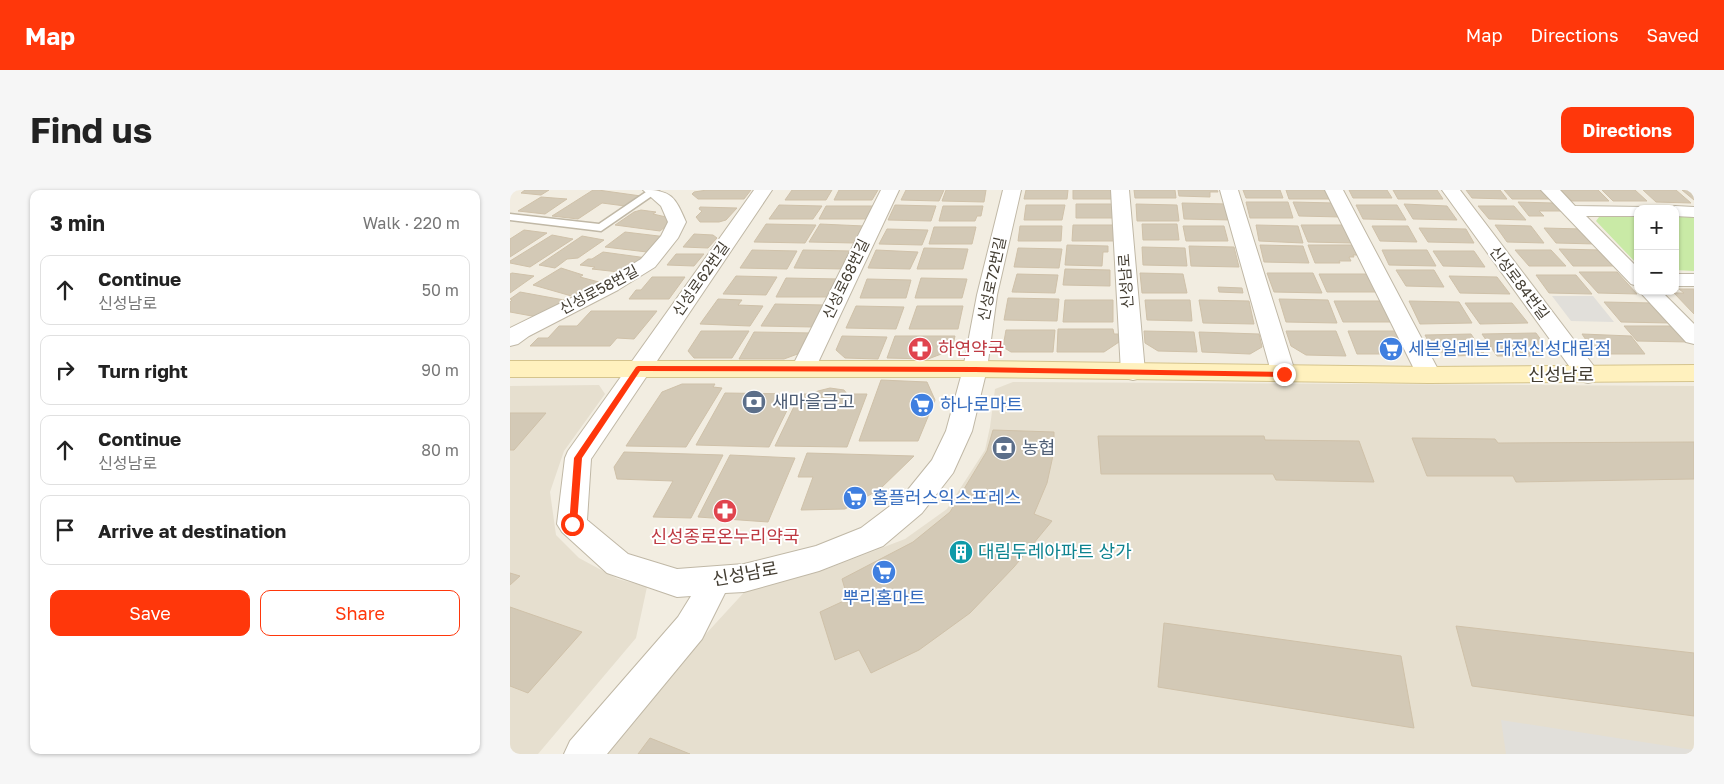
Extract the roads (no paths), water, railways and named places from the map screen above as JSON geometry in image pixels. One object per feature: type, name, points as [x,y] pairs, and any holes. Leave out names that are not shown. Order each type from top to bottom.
[{"type":"street","name":"신성로58번길","points":[[514,333],[612,286],[648,263],[669,238],[676,222],[669,204],[653,190]]},
{"type":"street","name":"신성로62번길","points":[[638,368],[763,190]]},
{"type":"street","name":"신성로68번길","points":[[803,369],[890,190]]},
{"type":"street","name":"신성로72번길","points":[[975,369],[988,295],[1012,190]]},
{"type":"street","name":"신성남로","points":[[1120,190],[1133,372]]},
{"type":"street","points":[[1229,190],[1284,374]]},
{"type":"street","points":[[1334,190],[1429,375]]},
{"type":"street","name":"신성로84번길","points":[[1450,190],[1588,375]]},
{"type":"street","points":[[1550,190],[1634,275]]},
{"type":"street","points":[[1570,211],[1634,211]]},
{"type":"street","points":[[1679,212],[1694,212]]},
{"type":"street","points":[[1679,280],[1694,280]]},
{"type":"street","points":[[1653,295],[1694,337]]},
{"type":"street","name":"신성남로","points":[[638,368],[578,458],[572,524],[618,564],[677,583],[744,578],[819,558],[872,537],[912,505],[943,466],[959,431],[975,369],[1429,375],[1694,373]]},
{"type":"street","points":[[510,369],[975,369]]},
{"type":"street","points":[[583,754],[690,628],[716,580]]},
{"type":"lane","points":[[510,217],[601,228],[653,190]]},
{"type":"place","name":"하연약국","points":[[920,349]]},
{"type":"place","name":"세븐일레븐 대전신성대림점","points":[[1391,349]]},
{"type":"place","name":"새마을금고","points":[[754,402]]},
{"type":"place","name":"하나로마트","points":[[922,405]]},
{"type":"place","name":"농협","points":[[1004,448]]},
{"type":"place","name":"홈플러스익스프레스","points":[[855,498]]},
{"type":"place","name":"신성종로온누리약국","points":[[725,511]]},
{"type":"place","name":"대림두레아파트 상가","points":[[961,552]]},
{"type":"place","name":"뿌리홈마트","points":[[884,572]]}]
